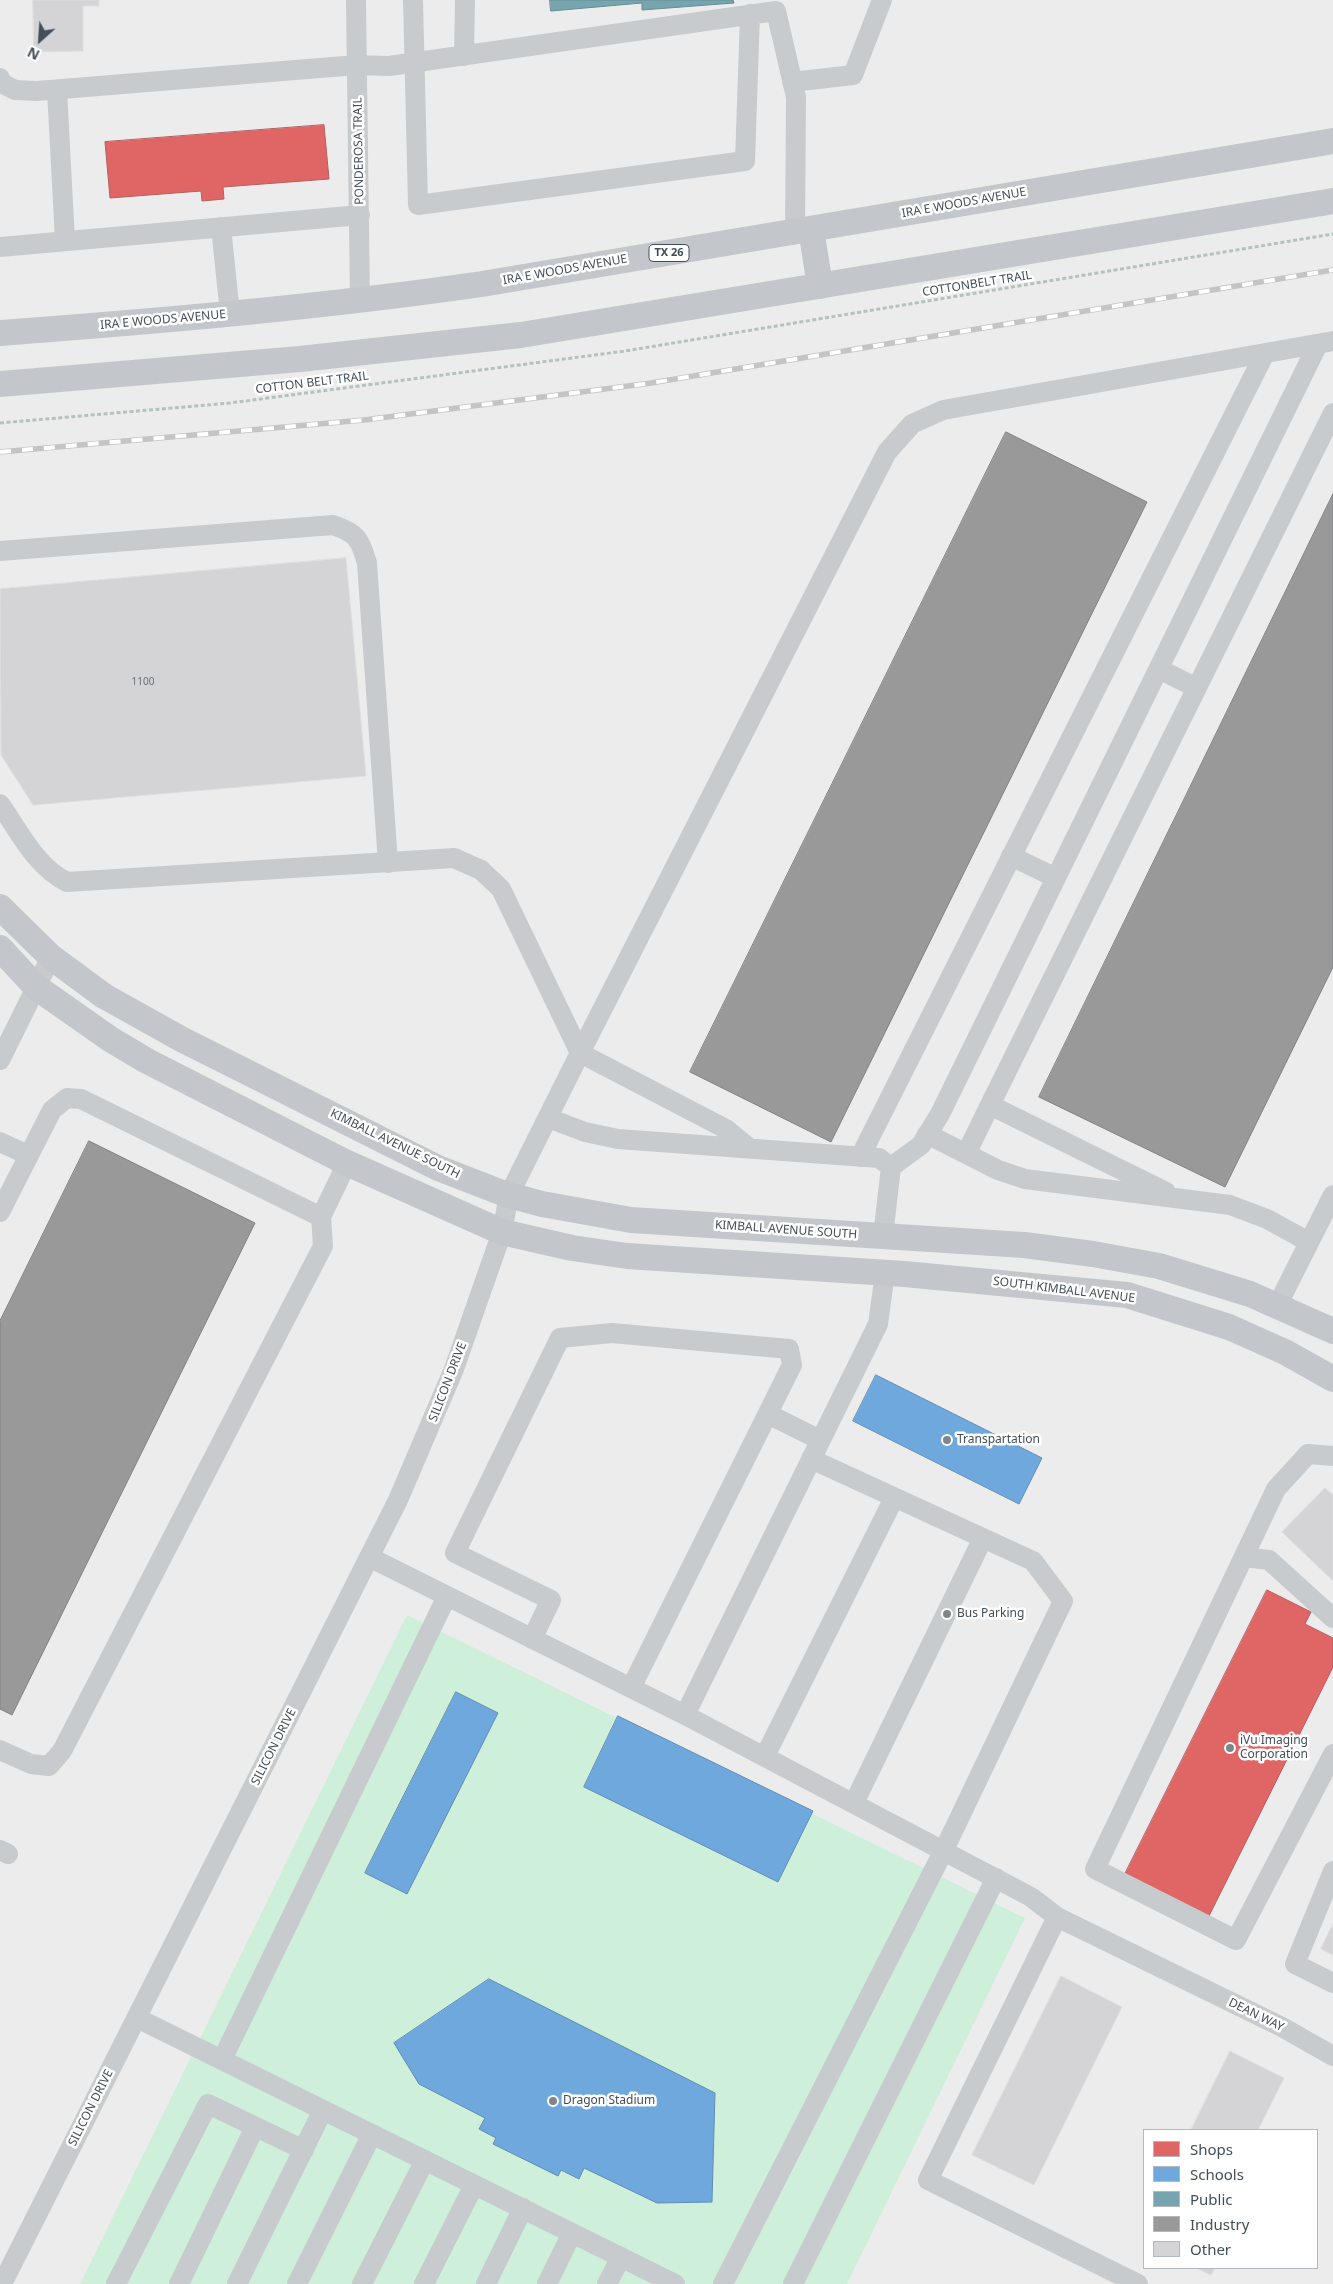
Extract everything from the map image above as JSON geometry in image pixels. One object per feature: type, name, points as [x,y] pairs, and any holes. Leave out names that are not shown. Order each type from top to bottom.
[{"type":"main road","name":"IRA E WOODS AVENUE","points":[[0,333],[360,301],[482,284],[1333,141]]},
{"type":"main road","points":[[0,384],[300,359],[521,336],[1333,201]]},
{"type":"main road","points":[[803,230],[820,286]]},
{"type":"main road","name":"KIMBALL AVENUE SOUTH","points":[[0,908],[51,956],[104,996],[182,1038],[438,1168],[509,1195],[578,1212],[631,1220],[1024,1245],[1159,1266],[1250,1294],[1277,1306]]},
{"type":"main road","points":[[0,948],[36,987],[102,1034],[147,1061],[347,1163],[502,1232],[572,1248],[627,1256],[885,1273],[883,1236]]},
{"type":"main road","name":"SOUTH KIMBALL AVENUE","points":[[885,1273],[1127,1295],[1229,1327],[1286,1352],[1333,1379]]},
{"type":"main road","points":[[1261,1341],[1277,1306],[1333,1331]]},
{"type":"street","name":"PONDEROSA TRAIL","points":[[356,0],[360,301]]},
{"type":"street","points":[[413,0],[413,63],[418,205],[745,161],[750,14]]},
{"type":"street","points":[[464,56],[465,0]]},
{"type":"street","points":[[792,82],[853,75],[882,0]]},
{"type":"street","points":[[0,78],[1,83],[15,90],[57,90],[357,65],[389,66],[750,14],[775,5],[796,97],[803,230]]},
{"type":"street","points":[[57,90],[64,241]]},
{"type":"street","points":[[0,246],[360,215]]},
{"type":"street","points":[[221,227],[230,314]]},
{"type":"street","points":[[883,1236],[891,1167],[921,1145],[940,1114],[1159,669],[1326,343]]},
{"type":"street","name":"SILICON DRIVE","points":[[2,2284],[369,1557],[429,1432],[454,1369],[502,1232],[509,1195],[887,452],[912,424],[943,410],[1326,343]]},
{"type":"street","points":[[860,1157],[1264,353]]},
{"type":"street","points":[[966,1154],[1333,413]]},
{"type":"street","points":[[0,551],[333,525],[349,530],[361,542],[367,562],[388,862]]},
{"type":"street","points":[[1159,669],[1197,688]]},
{"type":"street","points":[[0,804],[42,864],[55,876],[67,882],[454,858],[481,870],[501,888],[580,1053],[726,1129],[749,1148]]},
{"type":"street","points":[[1011,856],[1056,878]]},
{"type":"street","points":[[0,1060],[51,956]]},
{"type":"street","points":[[0,1212],[52,1110],[67,1098],[81,1100],[321,1217]]},
{"type":"street","points":[[990,1105],[1179,1198]]},
{"type":"street","points":[[548,1118],[585,1132],[618,1139],[879,1158],[891,1167]]},
{"type":"street","points":[[927,1134],[998,1170],[1025,1179],[1230,1204],[1267,1219],[1309,1242]]},
{"type":"street","points":[[0,1142],[28,1156]]},
{"type":"street","points":[[0,1750],[31,1764],[49,1766],[62,1751],[323,1246],[321,1217],[347,1163]]},
{"type":"street","points":[[1277,1306],[1333,1195]]},
{"type":"street","points":[[685,1715],[878,1324],[885,1273]]},
{"type":"street","points":[[532,1639],[551,1600],[455,1553],[560,1338],[612,1333],[789,1349],[792,1365],[631,1688]]},
{"type":"street","points":[[768,1414],[820,1440]]},
{"type":"street","points":[[1333,1456],[1308,1454],[1276,1489],[1095,1870],[1236,1940],[1333,1754]]},
{"type":"street","points":[[723,2284],[944,1850],[1063,1601],[1033,1561],[811,1459]]},
{"type":"street","points":[[765,1756],[894,1498]]},
{"type":"street","points":[[854,1803],[983,1538]]},
{"type":"street","name":"DEAN WAY","points":[[369,1557],[765,1756],[1032,1896],[1057,1917],[1282,2027],[1333,2056]]},
{"type":"street","points":[[1244,1557],[1269,1560],[1333,1618]]},
{"type":"street","points":[[222,2060],[447,1596]]},
{"type":"street","points":[[1333,1871],[1295,1964],[1333,1983]]},
{"type":"street","points":[[793,2284],[996,1878]]},
{"type":"street","points":[[1057,1917],[928,2180],[1138,2284]]},
{"type":"street","points":[[137,2018],[672,2283]]},
{"type":"street","points":[[116,2284],[208,2104],[304,2150]]},
{"type":"street","points":[[237,2284],[323,2110]]},
{"type":"street","points":[[179,2284],[255,2127]]},
{"type":"street","points":[[297,2284],[372,2134]]},
{"type":"street","points":[[362,2284],[425,2160]]},
{"type":"street","points":[[424,2284],[474,2184]]},
{"type":"street","points":[[486,2284],[523,2208]]},
{"type":"street","points":[[547,2284],[572,2233]]},
{"type":"street","points":[[607,2284],[621,2257]]},
{"type":"path","name":"COTTONBELT TRAIL","points":[[625,351],[1333,234]]},
{"type":"path","name":"COTTON BELT TRAIL","points":[[0,423],[230,403],[625,351]]},
{"type":"green space","name":"Dragon Stadium","points":[[407,1615],[1025,1918],[847,2284],[80,2284]]},
{"type":"building: Shops","points":[[324,125],[329,179],[223,187],[224,199],[202,201],[201,191],[110,198],[105,142]]},
{"type":"building: Shops","points":[[1267,1590],[1311,1612],[1305,1624],[1333,1638],[1333,1667],[1208,1918],[1124,1876]]},
{"type":"building: Schools","name":"Transpartation","points":[[876,1375],[1042,1458],[1019,1504],[853,1421]]},
{"type":"building: Schools","points":[[456,1692],[498,1713],[407,1894],[365,1873]]},
{"type":"building: Schools","points":[[618,1716],[813,1811],[778,1882],[584,1787]]},
{"type":"building: Schools","name":"Dragon Stadium","points":[[489,1979],[715,2093],[712,2202],[657,2203],[584,2168],[579,2179],[561,2170],[558,2176],[493,2144],[496,2138],[479,2129],[485,2118],[419,2084],[394,2043]]},
{"type":"building: Public","points":[[550,0],[733,0],[734,3],[642,10],[642,3],[551,11]]},
{"type":"building: Industry","points":[[1006,432],[1147,502],[831,1142],[690,1072]]},
{"type":"building: Industry","points":[[1333,494],[1333,967],[1225,1187],[1039,1097]]},
{"type":"building: Industry","points":[[89,1141],[255,1223],[12,1715],[0,1709],[0,1321]]},
{"type":"building: Other","points":[[33,0],[99,0],[99,6],[83,6],[83,51],[34,52]]},
{"type":"building: Other","points":[[346,558],[366,776],[33,805],[1,755],[0,589]]},
{"type":"building: Other","points":[[1325,1488],[1333,1495],[1333,1581],[1282,1532]]},
{"type":"building: Other","points":[[1333,1924],[1333,1955],[1321,1949]]},
{"type":"building: Other","points":[[1061,1976],[1122,2007],[1034,2185],[972,2155]]},
{"type":"building: Other","points":[[1230,2051],[1284,2078],[1258,2129],[1191,2129]]},
{"type":"building: Other","points":[[1199,2269],[1214,2269],[1211,2275]]},
{"type":"railway","points":[[0,452],[364,420],[651,383],[1333,270]]},
{"type":"place","name":"Transpartation","points":[[947,1440]]},
{"type":"place","name":"Bus Parking","points":[[947,1614]]},
{"type":"place","name":"iVu Imaging Corporation","points":[[1230,1748]]},
{"type":"place","name":"Dragon Stadium","points":[[553,2101]]}]
